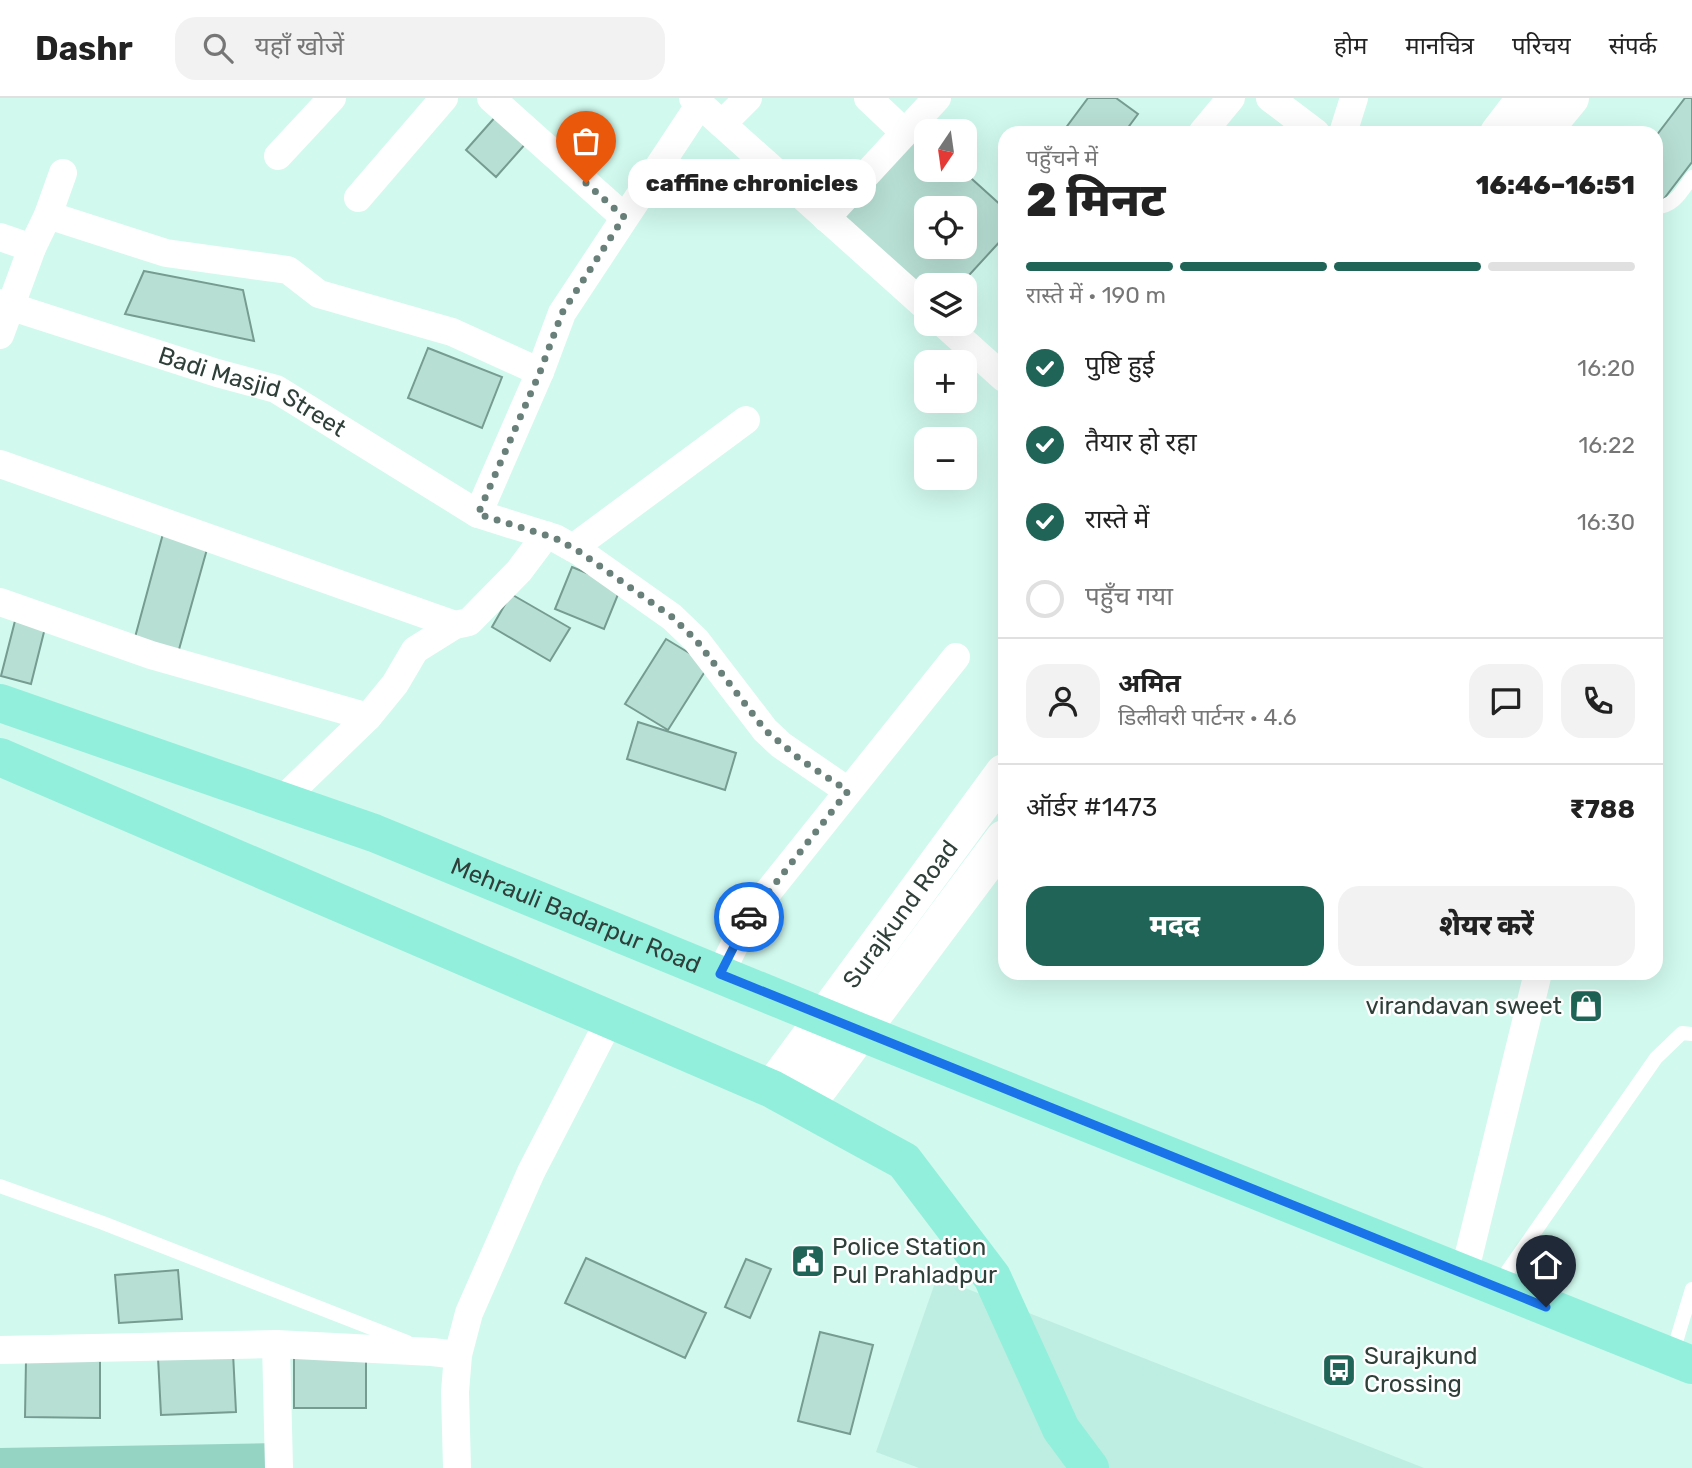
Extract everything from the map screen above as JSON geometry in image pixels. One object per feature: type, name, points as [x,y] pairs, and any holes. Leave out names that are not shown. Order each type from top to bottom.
[{"type":"main road","points":[[1522,126],[1548,118]]},
{"type":"main road","name":"Mehrauli Badarpur Road","points":[[0,702],[387,838],[860,1032],[1682,1361]]},
{"type":"main road","points":[[0,757],[772,1089],[904,1161],[992,1277],[1061,1429],[1090,1468]]},
{"type":"main road","name":"Surajkund Road","points":[[772,1089],[998,780]]},
{"type":"main road","name":"Surajkund Road","points":[[805,1106],[998,847]]},
{"type":"street","points":[[278,156],[332,98]]},
{"type":"street","points":[[358,198],[444,98]]},
{"type":"street","points":[[491,98],[624,217]]},
{"type":"street","points":[[722,124],[748,98]]},
{"type":"street","points":[[869,98],[904,132]]},
{"type":"street","points":[[826,218],[937,98]]},
{"type":"street","points":[[1208,126],[1231,98]]},
{"type":"street","points":[[1270,98],[1307,126]]},
{"type":"street","points":[[1345,126],[1354,98]]},
{"type":"street","points":[[478,514],[540,372],[562,313],[697,101],[914,296]]},
{"type":"street","points":[[2,320],[64,173]]},
{"type":"street","points":[[48,215],[166,253],[288,270],[319,294],[452,332],[540,372]]},
{"type":"street","points":[[0,237],[32,248]]},
{"type":"street","name":"Badi Masjid Street","points":[[2,320],[276,389],[478,514],[546,535],[573,548],[672,617],[696,640],[765,730],[801,760],[848,791]]},
{"type":"street","points":[[957,336],[998,373]]},
{"type":"street","points":[[573,548],[746,421]]},
{"type":"street","points":[[0,464],[454,625]]},
{"type":"street","points":[[281,801],[368,717],[395,684],[415,650],[454,625],[469,622],[519,571],[546,535]]},
{"type":"street","points":[[0,602],[152,655],[368,717]]},
{"type":"street","points":[[720,974],[748,918],[956,657]]},
{"type":"street","points":[[1480,1280],[1537,980]]},
{"type":"street","points":[[457,1468],[455,1392],[445,1353],[469,1313],[531,1172],[610,1019]]},
{"type":"street","points":[[0,1350],[276,1344],[445,1353]]},
{"type":"street","points":[[276,1344],[279,1468]]},
{"type":"lane","points":[[1663,207],[1672,203],[1692,177]]},
{"type":"lane","points":[[1480,1280],[1656,1058],[1682,1033],[1692,1034]]},
{"type":"lane","points":[[0,1186],[445,1353]]},
{"type":"lane","points":[[1682,1361],[1692,1289]]},
{"type":"shaded area","points":[[937,1277],[1424,1468],[919,1468],[876,1452]]},
{"type":"shaded area","points":[[277,1443],[275,1468],[0,1468],[0,1448]]},
{"type":"building","points":[[1088,98],[1116,98],[1138,114],[1129,126],[1067,126]]},
{"type":"building","points":[[1685,98],[1692,98],[1692,162],[1663,200],[1663,127]]},
{"type":"building","points":[[497,115],[527,142],[496,177],[466,150]]},
{"type":"building","points":[[914,129],[914,182],[975,182],[998,203],[998,244],[971,273],[914,273],[914,283],[837,211]]},
{"type":"building","points":[[144,271],[243,290],[254,341],[125,314]]},
{"type":"building","points":[[428,348],[502,377],[482,428],[408,398]]},
{"type":"building","points":[[164,530],[209,542],[178,653],[134,641]]},
{"type":"building","points":[[572,567],[621,587],[604,629],[555,609]]},
{"type":"building","points":[[511,594],[570,628],[550,661],[492,627]]},
{"type":"building","points":[[16,617],[46,624],[31,684],[1,676]]},
{"type":"building","points":[[666,639],[709,665],[668,730],[625,704]]},
{"type":"building","points":[[638,722],[736,753],[725,790],[627,759]]},
{"type":"building","points":[[586,1258],[706,1313],[685,1358],[565,1303]]},
{"type":"building","points":[[746,1259],[771,1269],[750,1318],[725,1307]]},
{"type":"building","points":[[178,1270],[182,1319],[119,1323],[115,1275]]},
{"type":"building","points":[[820,1332],[873,1345],[850,1434],[798,1421]]},
{"type":"building","points":[[233,1353],[236,1412],[161,1415],[158,1357]]},
{"type":"building","points":[[294,1357],[366,1357],[366,1408],[294,1408]]},
{"type":"building","points":[[26,1360],[100,1361],[100,1418],[25,1417]]},
{"type":"way so far","points":[[586,183],[624,217],[562,313],[540,372],[478,514],[555,538],[580,552],[672,617],[696,640],[765,730],[801,760],[848,791],[749,917]]},
{"type":"place","name":"caffine chronicles","points":[[586,183]]},
{"type":"place","name":"virandavan sweet","points":[[1586,1006]]},
{"type":"place","name":"Police Station Pul Prahladpur","points":[[808,1261]]},
{"type":"place","name":"Surajkund Crossing","points":[[1339,1370]]},
{"type":"route","points":[[749,917],[720,974],[1546,1307]]}]
